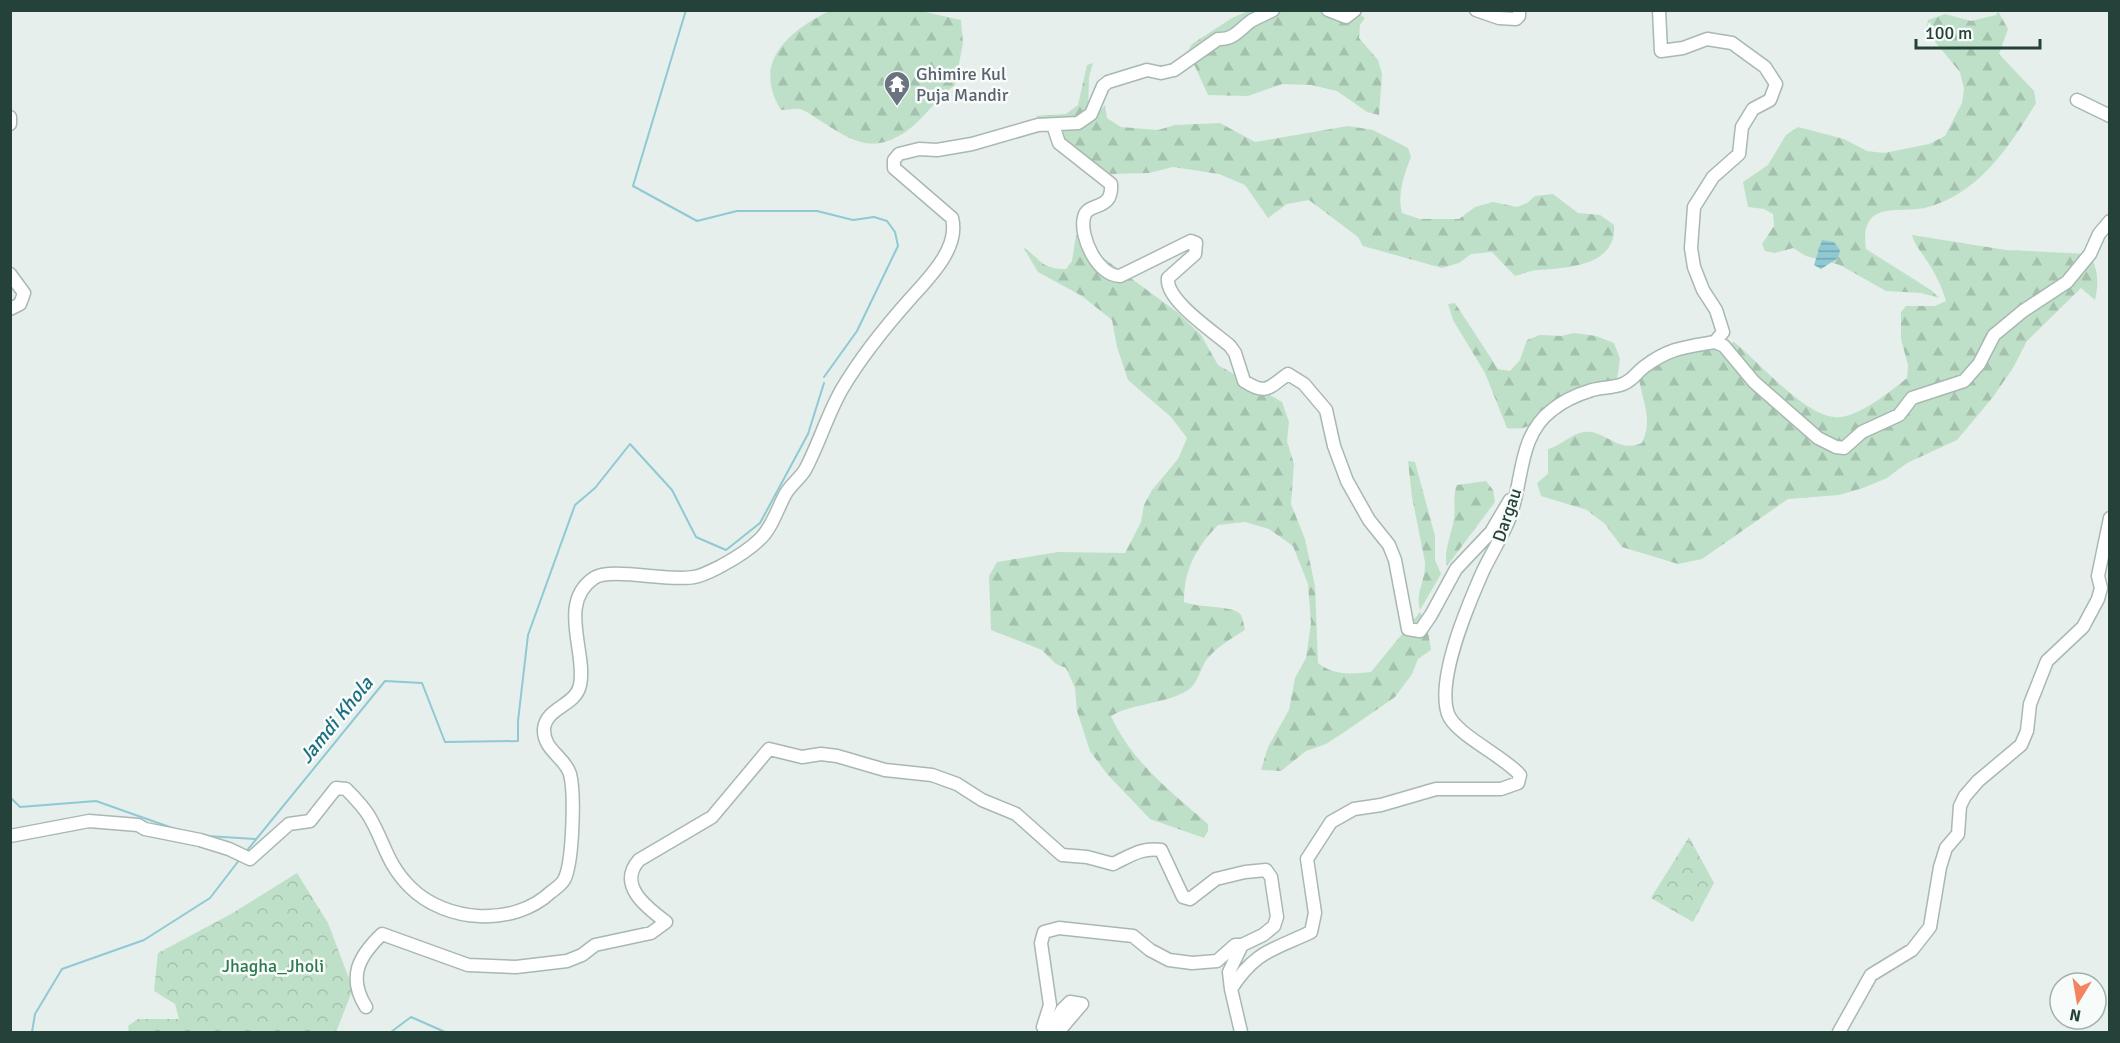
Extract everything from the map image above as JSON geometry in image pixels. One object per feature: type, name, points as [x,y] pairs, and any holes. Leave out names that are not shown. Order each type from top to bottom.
[{"type":"street","points":[[10,836],[89,821],[138,825],[145,830],[200,840],[230,849],[249,859],[289,824],[310,820],[336,788],[343,788],[368,813],[386,857],[412,889],[437,905],[457,914],[505,915],[529,909],[563,881],[570,861],[572,817],[570,775],[565,765],[546,744],[544,729],[549,716],[573,697],[580,685],[575,628],[576,604],[589,583],[603,574],[654,578],[694,577],[721,565],[762,538],[787,491],[805,470],[822,429],[844,386],[889,322],[941,265],[952,237],[952,218],[894,168],[894,160],[899,154],[919,149],[937,150],[972,144],[1038,125],[1070,125],[1085,120],[1095,107],[1103,86],[1108,82],[1147,70],[1161,73],[1174,70],[1218,39],[1226,39],[1240,32],[1251,21],[1273,10]]},
{"type":"street","points":[[1328,10],[1346,16],[1355,10]]},
{"type":"street","points":[[1476,10],[1499,18],[1516,20],[1519,10]]},
{"type":"street","points":[[1659,10],[1661,51],[1683,48],[1707,39],[1732,43],[1765,67],[1776,84],[1770,100],[1753,109],[1742,127],[1739,154],[1713,177],[1694,207],[1691,248],[1694,267],[1703,290],[1716,310],[1723,332],[1715,342],[1724,346],[1754,382],[1818,438],[1836,447],[1845,448],[1862,432],[1899,415],[1912,398],[1964,381],[1979,364],[1994,335],[2023,311],[2067,282],[2090,254],[2099,234],[2109,221]]},
{"type":"street","points":[[2077,100],[2109,116]]},
{"type":"street","points":[[10,117],[10,124]]},
{"type":"street","points":[[1053,124],[1059,143],[1111,184],[1112,191],[1106,202],[1089,210],[1083,219],[1083,230],[1098,265],[1108,273],[1120,276],[1191,241],[1196,243],[1195,254],[1168,278],[1167,284],[1174,298],[1230,346],[1235,353],[1244,381],[1262,389],[1272,388],[1288,374],[1304,384],[1326,410],[1334,446],[1347,481],[1369,520],[1389,545],[1400,573],[1400,599],[1408,629],[1420,631],[1456,569],[1491,532],[1517,488]]},
{"type":"street","points":[[10,274],[24,293],[20,303],[10,309]]},
{"type":"street","name":"Dargau","points":[[1232,989],[1244,969],[1261,954],[1311,932],[1315,913],[1307,859],[1331,822],[1354,809],[1382,805],[1427,791],[1501,789],[1518,783],[1520,775],[1509,762],[1470,736],[1449,717],[1444,700],[1448,664],[1484,570],[1511,513],[1525,446],[1551,410],[1594,389],[1612,388],[1632,380],[1642,369],[1678,347],[1715,342]]},
{"type":"street","points":[[1839,1032],[1871,975],[1912,950],[1930,927],[1943,856],[1946,848],[1958,834],[1960,806],[1978,781],[2021,745],[2027,731],[2030,704],[2047,661],[2083,627],[2098,599],[2101,559],[2109,519]]},
{"type":"street","points":[[366,1008],[358,988],[357,971],[363,954],[382,933],[468,965],[499,967],[556,964],[582,955],[595,945],[651,933],[666,921],[645,906],[637,896],[630,878],[633,867],[639,860],[712,817],[769,749],[802,757],[821,754],[837,756],[873,768],[932,775],[957,784],[982,800],[1016,814],[1062,855],[1086,856],[1113,864],[1149,848],[1161,850],[1183,897],[1190,899],[1216,879],[1266,870],[1271,877],[1277,917],[1274,926],[1263,935],[1242,945],[1235,945],[1217,961],[1192,963],[1169,960],[1150,950],[1133,936],[1059,928],[1044,932],[1041,943],[1050,1005],[1043,1027],[1049,1032],[1062,1010],[1070,1002],[1082,1004],[1058,1032]]},
{"type":"street","points":[[1241,1032],[1229,972],[1242,945]]},
{"type":"green space","points":[[831,10],[921,11],[961,20],[963,43],[955,85],[904,133],[879,143],[858,141],[848,137],[802,110],[781,110],[773,92],[770,77],[773,62],[779,50],[801,28]]},
{"type":"green space","points":[[1248,11],[1355,11],[1365,18],[1360,25],[1359,38],[1378,60],[1382,74],[1379,115],[1367,112],[1337,91],[1311,85],[1282,84],[1248,96],[1208,95],[1188,51],[1192,44],[1232,18]]},
{"type":"green space","points":[[1998,11],[2008,29],[1999,54],[2034,91],[2036,103],[2015,136],[1991,167],[1961,192],[1925,208],[1879,213],[1870,219],[1866,228],[1866,249],[1931,290],[1939,298],[1921,293],[1886,291],[1840,265],[1806,256],[1793,248],[1775,253],[1765,251],[1762,244],[1774,226],[1773,214],[1764,209],[1748,207],[1743,182],[1768,165],[1786,135],[1798,127],[1844,139],[1867,151],[1884,153],[1929,144],[1945,136],[1962,103],[1964,89],[1960,72],[1926,31],[1928,20],[1945,14],[1971,21],[1996,15]]},
{"type":"green space","points":[[1093,63],[1089,77],[1088,110],[1098,113],[1105,105],[1107,118],[1121,127],[1158,130],[1175,125],[1220,123],[1255,142],[1348,126],[1373,130],[1408,148],[1411,157],[1401,192],[1402,213],[1420,219],[1459,219],[1475,207],[1493,202],[1517,207],[1527,203],[1535,196],[1553,194],[1578,213],[1600,215],[1614,225],[1613,239],[1608,249],[1599,257],[1576,266],[1532,271],[1515,276],[1492,252],[1471,254],[1459,263],[1442,268],[1363,246],[1358,237],[1309,200],[1287,204],[1268,218],[1245,185],[1219,174],[1173,167],[1149,173],[1111,174],[1060,141],[1036,116],[1066,114],[1078,105],[1087,65]]},
{"type":"green space","points":[[1084,234],[1091,249],[1177,312],[1201,335],[1218,365],[1282,402],[1289,422],[1287,441],[1294,464],[1291,504],[1305,539],[1315,586],[1318,663],[1337,672],[1371,672],[1420,612],[1427,625],[1431,650],[1418,659],[1412,674],[1395,697],[1326,744],[1306,751],[1281,771],[1261,770],[1268,747],[1289,710],[1295,678],[1306,658],[1311,623],[1308,584],[1293,546],[1269,529],[1245,522],[1218,525],[1203,542],[1189,569],[1184,602],[1237,612],[1241,615],[1245,630],[1212,654],[1190,689],[1176,696],[1111,716],[1119,732],[1141,762],[1166,788],[1208,824],[1208,831],[1204,838],[1150,819],[1107,774],[1090,751],[1077,711],[1075,688],[1066,668],[1056,664],[1042,650],[991,630],[989,576],[997,562],[1058,552],[1125,553],[1141,522],[1144,505],[1152,490],[1178,459],[1187,438],[1171,417],[1128,380],[1117,347],[1112,320],[1082,296],[1038,272],[1023,247],[1042,263],[1058,269],[1066,269],[1072,261],[1076,235]]},
{"type":"green space","points":[[1912,235],[2006,250],[2090,254],[2097,277],[2095,300],[2081,288],[2027,341],[2013,368],[1993,397],[1957,440],[1907,463],[1887,478],[1863,488],[1839,495],[1788,499],[1702,559],[1678,564],[1622,547],[1605,524],[1587,510],[1541,496],[1537,483],[1548,474],[1548,449],[1586,432],[1599,434],[1622,445],[1642,443],[1647,419],[1639,379],[1659,364],[1683,354],[1734,342],[1795,397],[1822,414],[1834,417],[1852,414],[1883,397],[1907,378],[1908,365],[1901,339],[1901,312],[1906,306],[1935,306],[1946,301],[1935,275]]},
{"type":"green space","points":[[1455,303],[1498,369],[1510,371],[1520,360],[1527,340],[1540,335],[1561,336],[1574,333],[1596,336],[1614,343],[1620,359],[1617,380],[1571,392],[1529,426],[1507,428],[1485,373],[1453,320],[1448,304]]},
{"type":"green space","points":[[1408,461],[1415,462],[1435,536],[1435,560],[1441,574],[1420,610],[1419,597],[1425,562],[1412,497]]},
{"type":"green space","points":[[1486,481],[1493,490],[1495,502],[1447,566],[1446,555],[1454,519],[1457,485]]},
{"type":"green space","points":[[1689,837],[1714,883],[1693,922],[1651,898]]},
{"type":"green space","name":"Jhagha_Jholi","points":[[297,873],[328,923],[353,989],[336,1032],[129,1032],[128,1026],[138,1019],[179,1019],[175,1004],[154,991],[158,953],[231,914]]},
{"type":"water","points":[[1822,240],[1834,242],[1840,250],[1838,258],[1821,269],[1814,265]]},
{"type":"waterway","points":[[686,10],[633,186],[697,221],[737,211],[817,211],[853,220],[874,217],[887,221],[895,232],[898,246],[857,331],[824,377]]},
{"type":"waterway","name":"Jamdi Khola","points":[[245,853],[385,681],[422,683],[445,742],[518,741],[518,721],[528,635],[575,505],[595,488],[630,444],[672,490],[696,537],[726,550],[760,523],[808,434],[824,383]]},
{"type":"waterway","points":[[10,797],[20,807],[96,801],[178,830]]},
{"type":"waterway","points":[[207,836],[255,839]]},
{"type":"waterway","name":"Jamdi Khola","points":[[32,1032],[35,1014],[62,969],[144,940],[210,898],[240,859]]},
{"type":"waterway","name":"Jamdi Khola","points":[[391,1032],[411,1017],[445,1032]]},
{"type":"place","name":"Ghimire Kul Puja Mandir","points":[[897,107]]}]
